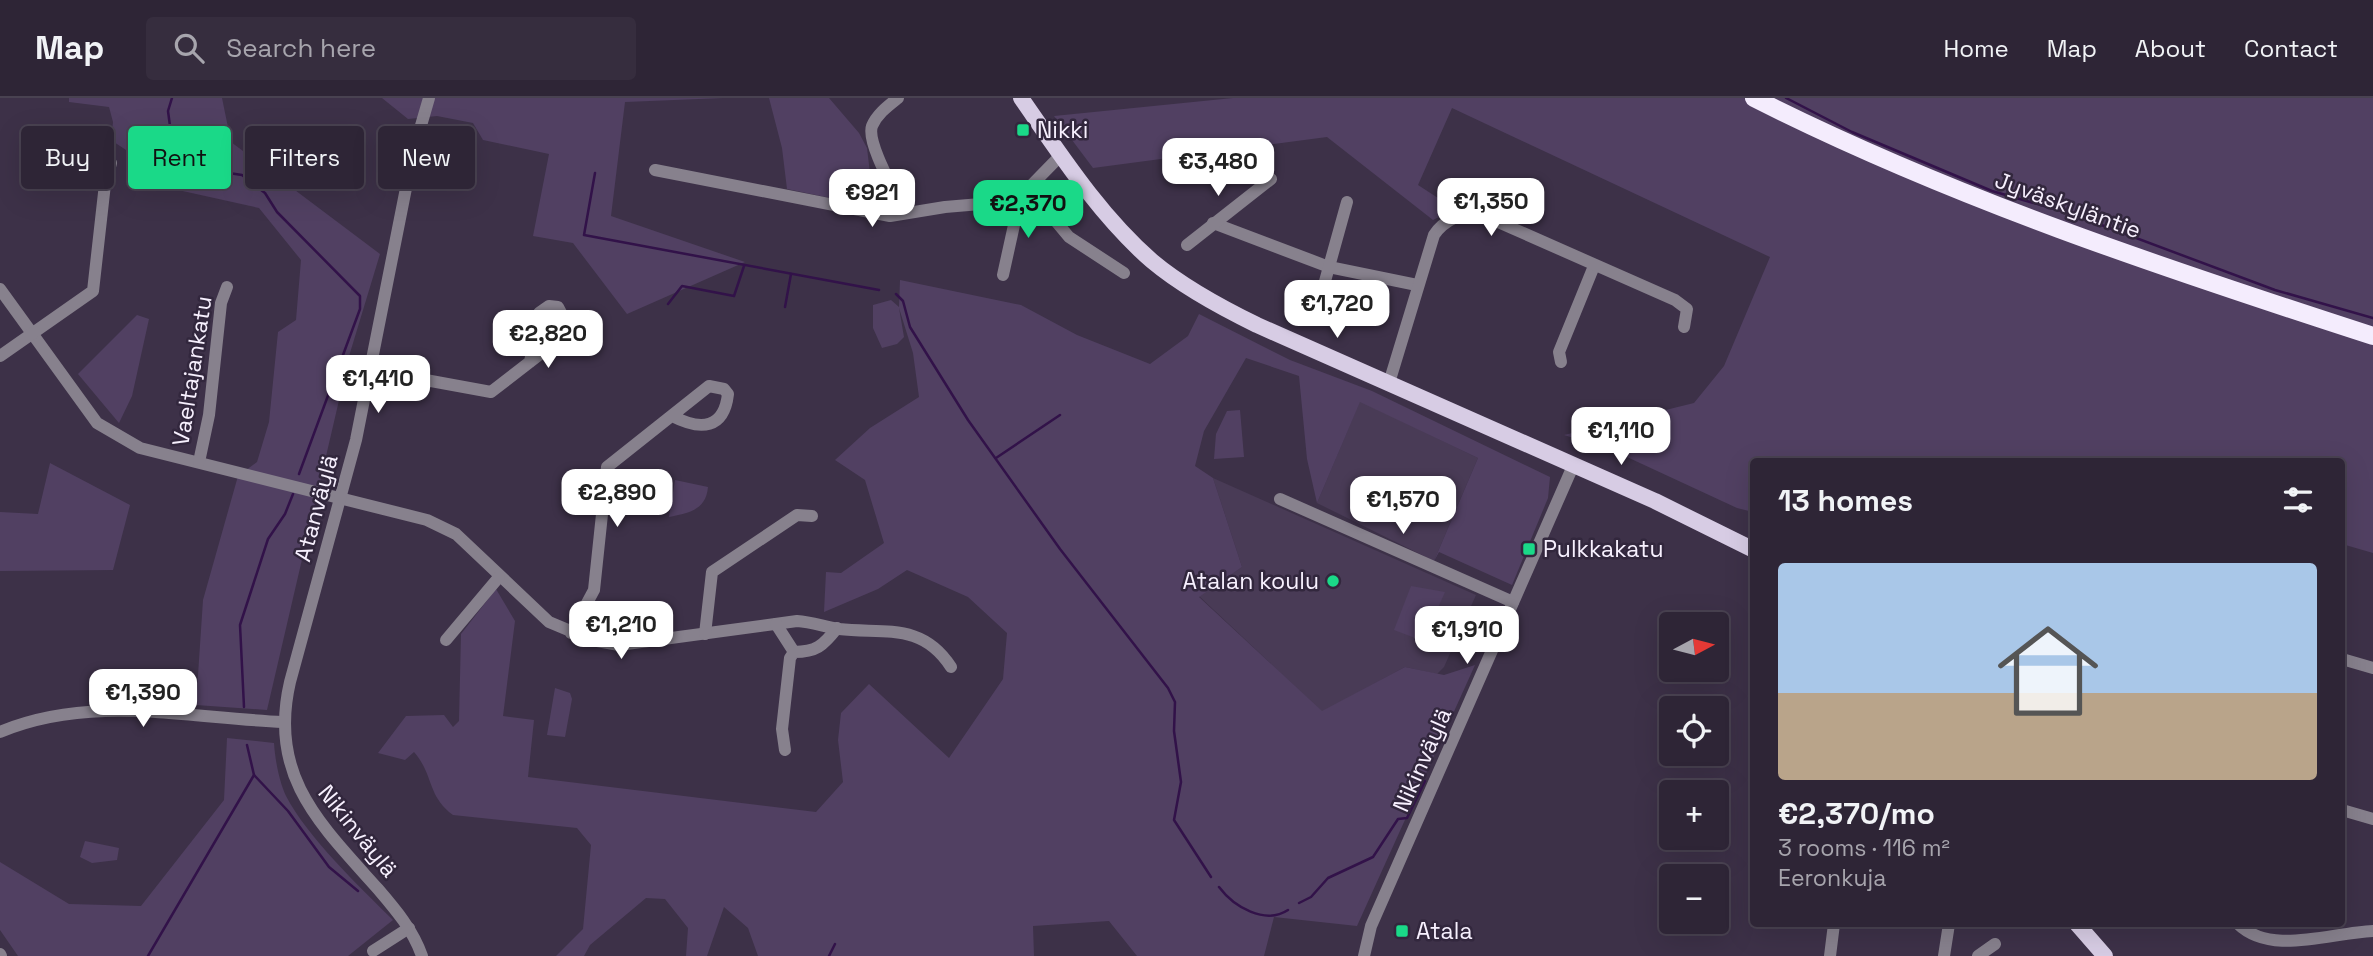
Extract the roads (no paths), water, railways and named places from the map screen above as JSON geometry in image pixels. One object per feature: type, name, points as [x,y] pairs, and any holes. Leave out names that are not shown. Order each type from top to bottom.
[{"type":"highway","name":"Jyväskyläntie","points":[[1754,98],[1860,149],[2057,229],[2373,335]]},
{"type":"main road","points":[[1021,98],[1130,241],[1181,283],[1257,325],[1725,533],[1750,548]]},
{"type":"main road","points":[[2080,927],[2105,956]]},
{"type":"street","name":"Atanväylä","points":[[283,722],[289,682],[341,496],[371,370],[413,153],[429,98]]},
{"type":"street","points":[[898,98],[876,118],[871,130],[873,144],[905,213]]},
{"type":"street","points":[[655,170],[890,216],[1016,201],[1062,154]]},
{"type":"street","points":[[1187,245],[1271,179]]},
{"type":"street","points":[[1028,188],[1069,237],[1124,273]]},
{"type":"street","points":[[0,356],[93,290],[105,189]]},
{"type":"street","points":[[1003,275],[1016,216],[1016,201]]},
{"type":"street","points":[[1317,310],[1347,202]]},
{"type":"street","points":[[1389,383],[1417,285],[1439,228],[1473,212],[1682,304],[1688,314],[1684,327]]},
{"type":"street","points":[[1213,223],[1329,267],[1417,285]]},
{"type":"street","points":[[1560,362],[1559,352],[1594,266]]},
{"type":"street","name":"Vaeltajankatu","points":[[199,462],[209,415],[221,303],[227,287]]},
{"type":"street","points":[[0,289],[82,404],[111,433],[140,448],[341,496],[427,520],[456,534],[549,622],[571,633],[619,645],[776,624],[818,622],[836,628],[911,633],[945,658],[951,667]]},
{"type":"street","points":[[371,370],[491,392],[530,362]]},
{"type":"street","points":[[571,633],[594,590],[607,467],[672,416]]},
{"type":"street","name":"Nikinväylä","points":[[1364,956],[1371,926],[1573,466]]},
{"type":"street","points":[[1280,499],[1513,602]]},
{"type":"street","points":[[705,634],[712,572],[797,515],[812,516]]},
{"type":"street","points":[[446,640],[499,577]]},
{"type":"street","points":[[776,624],[793,652],[782,729],[785,750]]},
{"type":"street","points":[[793,652],[811,652],[824,646],[836,628]]},
{"type":"street","points":[[2345,660],[2373,668]]},
{"type":"street","points":[[0,732],[42,718],[102,709],[283,722]]},
{"type":"street","name":"Nikinväylä","points":[[283,722],[291,772],[308,806],[409,928],[422,956]]},
{"type":"street","points":[[2345,811],[2373,819]]},
{"type":"street","points":[[1830,956],[1834,927]]},
{"type":"street","points":[[1944,956],[1949,927]]},
{"type":"street","points":[[2241,927],[2267,945],[2373,931]]},
{"type":"street","points":[[373,951],[409,928]]},
{"type":"street","points":[[1978,956],[1995,944]]},
{"type":"waterway","points":[[172,98],[168,111],[170,126],[188,155],[209,170],[242,175],[265,193],[277,212],[360,296],[360,309],[299,474]]},
{"type":"waterway","points":[[1786,98],[1852,132],[1992,191],[2072,214],[2275,290],[2373,318]]},
{"type":"waterway","points":[[595,173],[584,235],[879,290]]},
{"type":"waterway","points":[[668,304],[682,286],[734,296],[744,266]]},
{"type":"waterway","points":[[785,307],[791,274]]},
{"type":"waterway","points":[[896,294],[903,301],[910,327],[968,420],[1060,549],[1168,688],[1175,702],[1174,731],[1181,782],[1174,820],[1211,877]]},
{"type":"waterway","points":[[996,458],[1060,415]]},
{"type":"waterway","points":[[244,707],[240,625],[268,539],[285,514],[293,494]]},
{"type":"waterway","points":[[247,745],[254,775],[288,811],[329,867],[358,891]]},
{"type":"waterway","points":[[148,956],[254,775]]},
{"type":"waterway","points":[[1299,903],[1311,897],[1328,878],[1373,857],[1398,819],[1407,818],[1425,781]]},
{"type":"waterway","points":[[1219,887],[1233,901],[1250,912],[1270,916],[1288,910]]},
{"type":"waterway","points":[[829,956],[835,944]]},
{"type":"place","name":"Nikki","points":[[1023,130]]},
{"type":"place","name":"Pulkkakatu","points":[[1529,549]]},
{"type":"place","name":"Atalan koulu","points":[[1333,581]]},
{"type":"place","name":"Atala","points":[[1402,931]]}]
